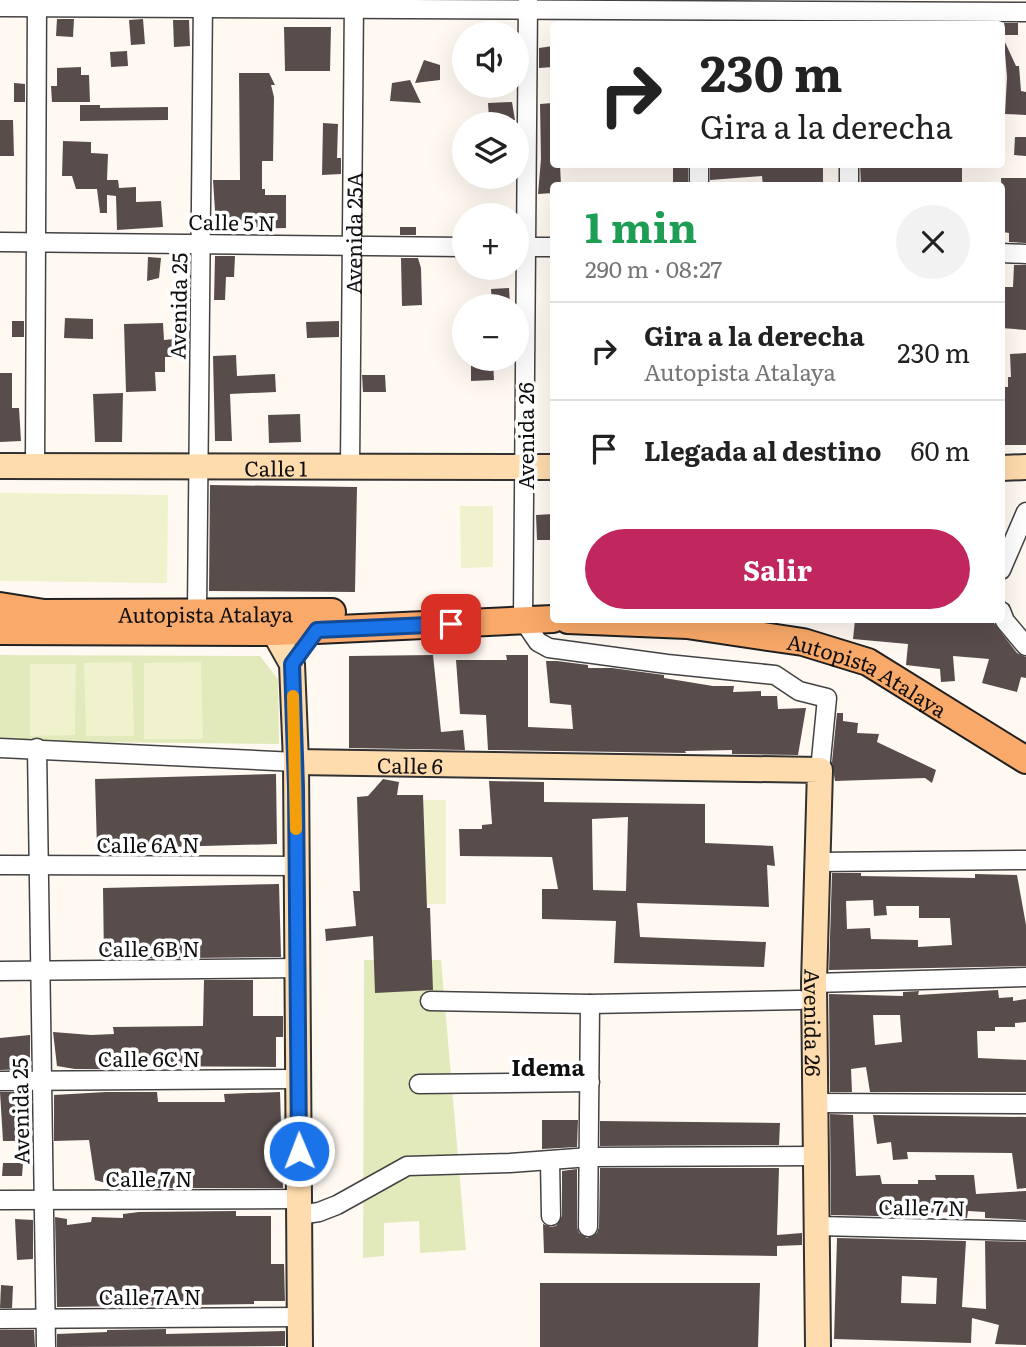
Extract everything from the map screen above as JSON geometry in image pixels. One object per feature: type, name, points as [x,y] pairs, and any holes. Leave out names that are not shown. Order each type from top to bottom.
[{"type":"main road","name":"Autopista Atalaya","points":[[0,606],[44,613],[403,612],[510,621]]},
{"type":"main road","name":"Autopista Atalaya","points":[[0,631],[274,632],[550,619]]},
{"type":"main road","name":"Autopista Atalaya","points":[[639,623],[687,625],[803,642],[868,662],[1026,760]]},
{"type":"street","points":[[35,467],[37,3]]},
{"type":"street","points":[[0,6],[37,3],[528,5],[699,12],[1026,12]]},
{"type":"street","name":"Avenida 25","points":[[197,612],[203,4]]},
{"type":"street","name":"Avenida 25A","points":[[350,467],[354,4]]},
{"type":"street","name":"Avenida 26","points":[[522,203],[528,5]]},
{"type":"street","name":"Calle 5 N","points":[[0,242],[452,247]]},
{"type":"street","points":[[529,247],[550,247]]},
{"type":"street","points":[[1005,253],[1026,254]]},
{"type":"street","name":"Avenida 26","points":[[521,280],[524,467],[510,621],[537,642],[560,650],[775,675],[799,691],[827,698],[820,770],[819,862],[807,992],[816,1156],[818,1347]]},
{"type":"street","name":"Calle 1","points":[[0,467],[550,467]]},
{"type":"street","points":[[1005,468],[1026,467]]},
{"type":"street","points":[[1005,561],[1026,512]]},
{"type":"street","points":[[1005,621],[1026,646]]},
{"type":"street","points":[[292,664],[317,630]]},
{"type":"street","points":[[274,632],[292,664],[296,762],[300,1347]]},
{"type":"street","name":"Calle 6","points":[[0,748],[296,762],[820,770]]},
{"type":"street","name":"Avenida 25","points":[[37,748],[46,1347]]},
{"type":"street","points":[[819,862],[1026,860]]},
{"type":"street","name":"Calle 6A N","points":[[0,866],[297,866]]},
{"type":"street","name":"Calle 6B N","points":[[0,971],[297,968]]},
{"type":"street","points":[[430,1001],[590,1004],[1026,977]]},
{"type":"street","points":[[588,1227],[590,1004]]},
{"type":"street","name":"Calle 6C N","points":[[0,1081],[298,1079]]},
{"type":"street","points":[[419,1084],[590,1082]]},
{"type":"street","points":[[814,1103],[1026,1104]]},
{"type":"street","name":"Calle 7 N","points":[[0,1200],[299,1207],[319,1212],[337,1205],[395,1170],[407,1166],[590,1157],[816,1156]]},
{"type":"street","points":[[550,1161],[551,1216]]},
{"type":"street","name":"Calle 7 N","points":[[818,1226],[1026,1231]]},
{"type":"street","name":"Calle 7A N","points":[[0,1319],[300,1317]]},
{"type":"green space","points":[[0,493],[168,495],[167,583],[0,581]]},
{"type":"green space","points":[[460,506],[493,506],[493,567],[461,568]]},
{"type":"green space","points":[[0,655],[260,656],[278,679],[279,744],[0,741]]},
{"type":"green space","points":[[132,662],[134,736],[86,736],[84,663]]},
{"type":"green space","points":[[201,662],[203,739],[144,739],[144,663]]},
{"type":"green space","points":[[30,664],[76,664],[75,735],[30,736]]},
{"type":"green space","points":[[367,800],[446,800],[446,904],[369,905]]},
{"type":"green space","points":[[364,960],[441,960],[466,1250],[420,1253],[419,1221],[384,1223],[384,1256],[363,1258]]},
{"type":"building","points":[[57,19],[74,19],[73,37],[56,36]]},
{"type":"building","points":[[143,19],[145,44],[131,45],[129,20]]},
{"type":"building","points":[[173,20],[189,20],[190,46],[174,47]]},
{"type":"building","points":[[1005,23],[1018,23],[1018,35],[1005,35]]},
{"type":"building","points":[[284,27],[331,27],[330,71],[285,71]]},
{"type":"building","points":[[1005,42],[1016,66],[1019,66],[1021,91],[1026,92],[1026,115],[1005,114]]},
{"type":"building","points":[[550,46],[550,67],[539,68],[539,48]]},
{"type":"building","points":[[127,51],[128,66],[111,67],[110,52]]},
{"type":"building","points":[[424,60],[440,65],[440,80],[415,83]]},
{"type":"building","points":[[81,67],[81,75],[89,75],[90,102],[52,102],[51,86],[57,86],[57,68]]},
{"type":"building","points":[[239,73],[269,73],[275,85],[271,85],[274,97],[273,161],[262,161],[262,189],[265,189],[265,195],[286,195],[286,228],[245,229],[245,226],[216,226],[213,180],[240,180]]},
{"type":"building","points":[[410,80],[421,103],[390,101],[392,83]]},
{"type":"building","points":[[14,83],[25,84],[25,102],[14,102]]},
{"type":"building","points":[[512,102],[514,112],[489,112],[488,103]]},
{"type":"building","points":[[550,103],[550,168],[560,168],[561,182],[550,182],[550,193],[538,194],[541,159],[540,104]]},
{"type":"building","points":[[80,105],[100,105],[100,108],[168,107],[168,120],[80,121]]},
{"type":"building","points":[[0,120],[13,120],[14,156],[0,156]]},
{"type":"building","points":[[323,123],[338,124],[337,158],[341,158],[341,174],[322,175]]},
{"type":"building","points":[[1015,137],[1026,137],[1026,156],[1014,155]]},
{"type":"building","points":[[63,141],[91,142],[91,153],[108,154],[107,180],[118,180],[119,188],[136,187],[136,202],[161,201],[163,227],[117,230],[116,196],[107,195],[107,213],[100,213],[97,189],[76,189],[72,176],[62,176]]},
{"type":"building","points":[[673,168],[688,168],[688,182],[673,182]]},
{"type":"building","points":[[710,168],[823,168],[823,182],[763,182],[762,176],[710,180]]},
{"type":"building","points":[[860,168],[962,168],[962,182],[861,182]]},
{"type":"building","points":[[1001,178],[1026,178],[1026,243],[1009,242],[1009,233],[1005,232],[1005,182],[1001,182]]},
{"type":"building","points":[[400,227],[416,227],[416,235],[400,235]]},
{"type":"building","points":[[215,256],[235,256],[234,277],[226,277],[225,300],[214,300]]},
{"type":"building","points":[[148,257],[161,258],[159,278],[147,281]]},
{"type":"building","points":[[401,258],[418,258],[421,268],[422,305],[402,306]]},
{"type":"building","points":[[1014,265],[1026,265],[1026,330],[1005,328],[1005,287],[1013,287]]},
{"type":"building","points":[[509,288],[509,294],[491,294],[491,289]]},
{"type":"building","points":[[65,318],[93,319],[93,339],[64,338]]},
{"type":"building","points":[[12,321],[24,321],[24,337],[12,337]]},
{"type":"building","points":[[339,321],[339,337],[307,338],[306,322]]},
{"type":"building","points":[[163,323],[164,340],[174,339],[175,357],[165,357],[165,372],[155,372],[156,391],[126,392],[124,324]]},
{"type":"building","points":[[1026,353],[1026,445],[1005,445],[1005,387],[1008,387],[1008,377],[1011,377],[1010,354]]},
{"type":"building","points":[[236,355],[237,376],[275,374],[276,392],[230,394],[232,441],[215,441],[213,356]]},
{"type":"building","points":[[471,371],[494,371],[494,380],[471,381]]},
{"type":"building","points":[[0,373],[12,373],[12,408],[19,408],[21,441],[0,442]]},
{"type":"building","points":[[362,375],[385,375],[386,392],[363,392]]},
{"type":"building","points":[[123,393],[122,442],[95,442],[93,394]]},
{"type":"building","points":[[300,414],[301,442],[269,443],[268,415]]},
{"type":"building","points":[[210,485],[357,487],[355,592],[209,591]]},
{"type":"building","points":[[550,514],[550,540],[537,540],[536,515]]},
{"type":"building","points":[[855,623],[994,623],[1017,653],[1026,657],[1026,678],[1021,677],[1017,692],[982,683],[989,659],[953,656],[955,681],[941,682],[940,669],[906,665],[908,644],[853,639]]},
{"type":"building","points":[[433,655],[441,732],[463,730],[465,750],[349,748],[349,656]]},
{"type":"building","points":[[506,655],[528,655],[528,727],[573,729],[571,705],[550,703],[546,661],[557,661],[588,665],[588,668],[612,668],[664,675],[664,678],[713,686],[734,686],[733,692],[761,691],[761,696],[777,696],[778,709],[806,708],[798,755],[732,754],[732,750],[685,751],[686,753],[488,750],[486,715],[460,714],[456,660],[507,660]]},
{"type":"building","points":[[837,713],[843,713],[843,721],[858,723],[857,733],[879,734],[877,742],[936,770],[932,783],[925,778],[835,781],[832,762]]},
{"type":"building","points":[[276,774],[277,844],[97,849],[95,779]]},
{"type":"building","points":[[383,779],[399,782],[397,795],[423,795],[433,990],[375,993],[373,936],[326,941],[325,929],[356,926],[353,891],[360,891],[357,797],[368,796]]},
{"type":"building","points":[[489,781],[544,782],[544,802],[705,804],[705,843],[773,846],[775,866],[767,865],[769,907],[637,903],[640,937],[766,942],[764,967],[614,963],[616,921],[542,919],[542,889],[558,889],[552,857],[460,856],[459,829],[482,829],[482,825],[492,824]],"holes":[[[628,817],[626,891],[593,890],[592,819]]]},
{"type":"building","points":[[832,873],[975,878],[975,874],[1017,875],[1026,925],[1026,966],[829,970]],"holes":[[[873,900],[874,916],[887,915],[886,906],[919,906],[919,918],[950,918],[952,945],[918,947],[918,940],[871,939],[870,928],[847,929],[846,901]]]},
{"type":"building","points":[[279,884],[281,957],[104,959],[103,888]]},
{"type":"building","points":[[204,980],[253,980],[253,1016],[283,1016],[283,1037],[276,1037],[276,1067],[123,1066],[123,1069],[75,1069],[57,1066],[53,1032],[91,1035],[114,1034],[113,1027],[203,1026]]},
{"type":"building","points":[[998,990],[999,998],[1013,997],[1013,1001],[1026,999],[1026,1022],[1015,1023],[1015,1027],[995,1027],[995,1031],[977,1031],[978,1058],[1026,1060],[1026,1092],[870,1092],[866,1067],[851,1069],[852,1092],[830,1092],[829,994],[903,996],[903,992],[919,991],[918,995]],"holes":[[[873,1015],[900,1015],[902,1042],[875,1045]]]},
{"type":"building","points":[[30,1035],[30,1069],[0,1070],[0,1038]]},
{"type":"building","points":[[0,1092],[31,1092],[31,1132],[25,1131],[24,1141],[3,1141]]},
{"type":"building","points":[[157,1092],[158,1102],[225,1102],[224,1094],[280,1092],[283,1188],[124,1188],[95,1180],[89,1140],[54,1141],[54,1095]]},
{"type":"building","points":[[830,1114],[853,1115],[856,1176],[880,1175],[882,1184],[918,1184],[918,1180],[936,1180],[935,1175],[974,1175],[976,1194],[1026,1191],[1026,1220],[985,1218],[985,1212],[968,1211],[967,1218],[957,1218],[957,1212],[919,1213],[919,1217],[831,1215]]},
{"type":"building","points":[[873,1115],[1026,1117],[1026,1188],[1017,1189],[1012,1153],[907,1152],[908,1159],[893,1160],[891,1142],[877,1144]]},
{"type":"building","points":[[542,1120],[578,1120],[577,1147],[542,1149]]},
{"type":"building","points":[[600,1121],[780,1123],[779,1145],[600,1146]]},
{"type":"building","points":[[3,1163],[23,1163],[22,1176],[2,1176]]},
{"type":"building","points":[[600,1168],[779,1168],[777,1235],[802,1233],[802,1245],[777,1246],[777,1256],[544,1253],[543,1224],[556,1226],[562,1216],[562,1171],[577,1169],[579,1233],[587,1238],[597,1233]]},
{"type":"building","points":[[236,1211],[236,1216],[271,1216],[271,1264],[284,1264],[285,1301],[254,1301],[254,1304],[57,1307],[55,1217],[67,1219],[67,1225],[91,1222],[92,1217],[123,1218],[123,1214],[139,1212]]},
{"type":"building","points":[[15,1219],[33,1220],[33,1259],[17,1260]]},
{"type":"building","points":[[837,1238],[966,1241],[962,1307],[986,1309],[985,1241],[1026,1242],[1026,1345],[995,1344],[999,1325],[972,1318],[971,1343],[834,1339]],"holes":[[[902,1276],[937,1278],[936,1304],[901,1303]]]},
{"type":"building","points":[[540,1283],[760,1283],[758,1347],[540,1347]]},
{"type":"building","points":[[1,1285],[13,1286],[12,1308],[0,1308]]},
{"type":"building","points":[[166,1329],[166,1334],[285,1331],[285,1346],[57,1347],[57,1334]]},
{"type":"building","points":[[0,1330],[34,1330],[35,1347],[0,1347]]},
{"type":"slow traffic","points":[[293,696],[296,829]]},
{"type":"district","name":"Idema","points":[[548,1066]]},
{"type":"route","points":[[299,1151],[296,788],[292,664],[307,640],[317,630],[451,624]]}]
